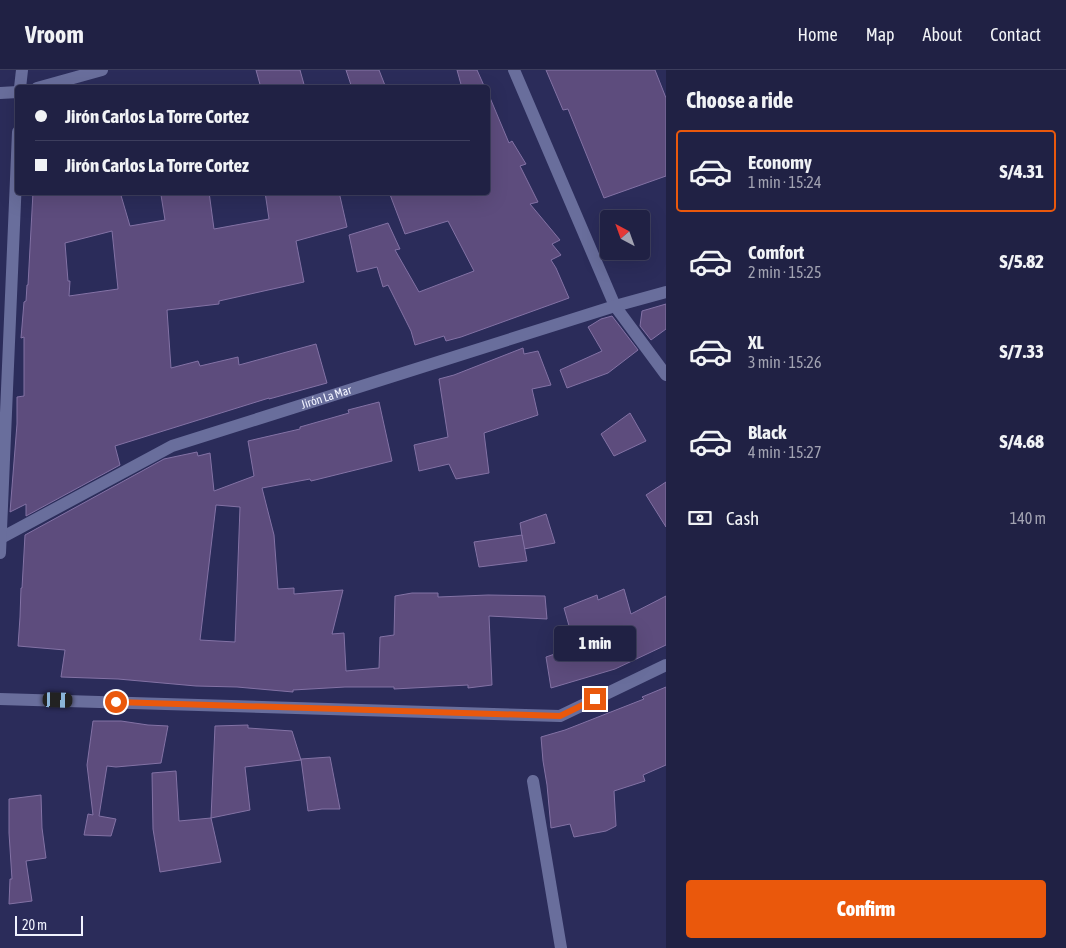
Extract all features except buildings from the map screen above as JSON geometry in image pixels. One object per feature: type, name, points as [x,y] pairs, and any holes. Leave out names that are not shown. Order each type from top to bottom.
[{"type":"street","points":[[20,85],[22,70]]},
{"type":"street","points":[[47,85],[102,70]]},
{"type":"street","points":[[514,70],[615,306],[666,375]]},
{"type":"street","points":[[0,93],[15,92]]},
{"type":"street","points":[[0,553],[15,195]]},
{"type":"street","name":"Jirón La Mar","points":[[1,538],[172,446],[615,306],[666,292]]},
{"type":"street","points":[[0,699],[560,716],[666,665]]},
{"type":"street","points":[[533,781],[561,948]]},
{"type":"route","points":[[116,702],[560,716],[595,699]]}]
